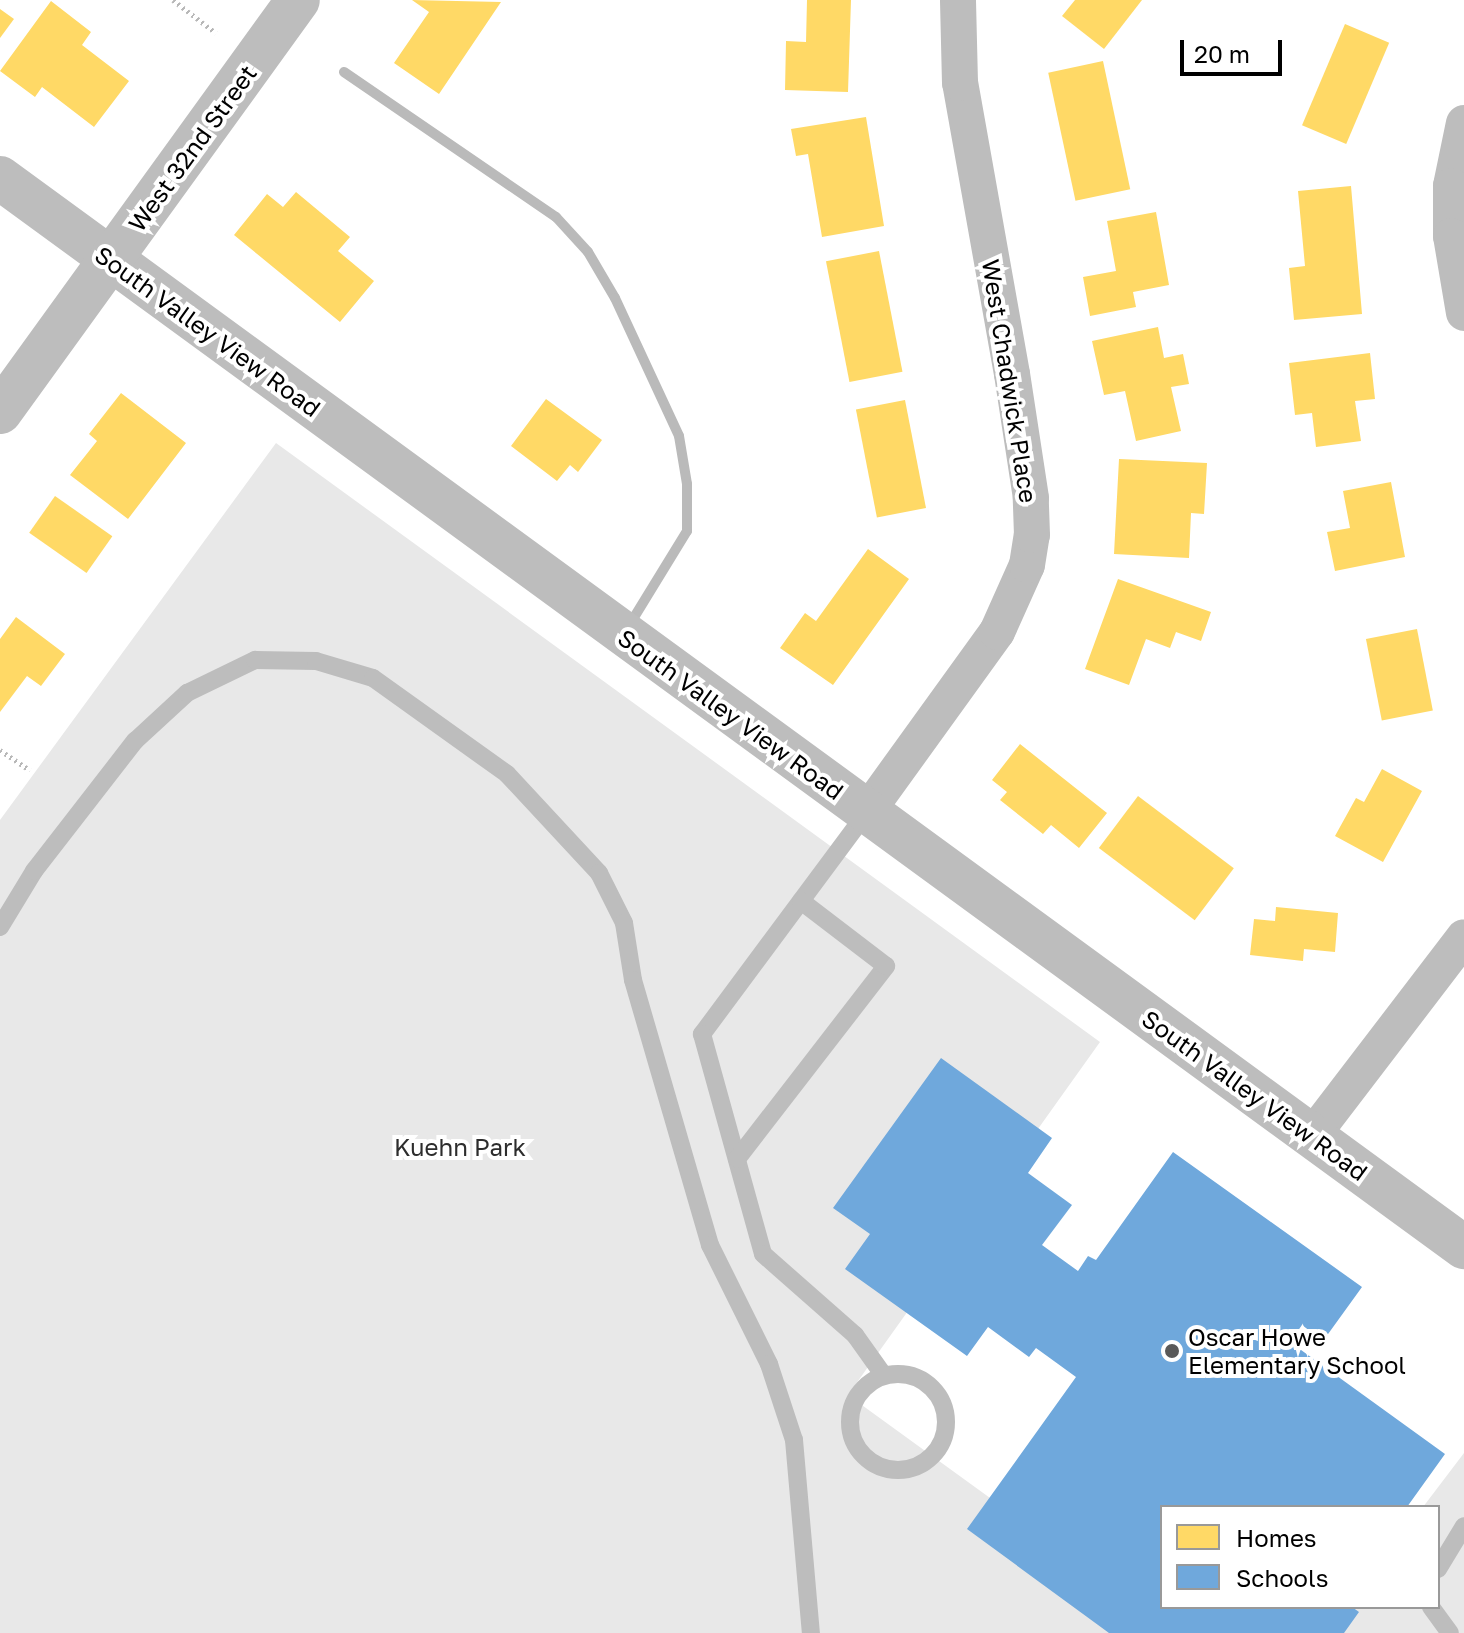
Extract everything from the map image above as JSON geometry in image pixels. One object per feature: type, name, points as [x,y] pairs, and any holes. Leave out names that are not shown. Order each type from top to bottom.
[{"type":"street","name":"West 32nd Street","points":[[0,412],[298,0]]},
{"type":"street","name":"West Chadwick Place","points":[[867,812],[997,632],[1027,565],[1032,535],[1031,498],[1012,374],[960,83],[958,0]]},
{"type":"street","points":[[1464,123],[1451,186],[1451,236],[1464,313]]},
{"type":"street","name":"South Valley View Road","points":[[0,178],[1464,1247]]},
{"type":"street","points":[[1312,1136],[1464,937]]},
{"type":"lane","points":[[0,927],[34,871],[135,741],[187,693],[255,660],[316,661],[373,678],[507,774],[599,873],[624,923],[633,980],[710,1245],[769,1364],[794,1440],[811,1633]]},
{"type":"lane","points":[[867,812],[702,1034],[763,1254],[855,1335],[882,1373],[924,1381],[943,1406],[946,1422],[937,1452],[910,1470],[879,1467],[865,1459],[850,1431],[855,1400],[882,1373]]},
{"type":"lane","points":[[737,1159],[886,966],[801,901]]},
{"type":"lane","points":[[1440,1566],[1464,1526]]},
{"type":"lane","points":[[1432,1609],[1450,1633]]},
{"type":"path","points":[[173,0],[216,33]]},
{"type":"path","points":[[0,750],[30,770]]},
{"type":"green space","name":"Kuehn Park","points":[[276,443],[1100,1042],[848,1395],[1176,1633],[0,1633],[0,820]]},
{"type":"green space","points":[[1464,1453],[1464,1633],[1329,1633],[1347,1609],[1440,1609],[1440,1505],[1425,1505]]},
{"type":"building: Homes","points":[[412,0],[501,2],[439,94],[394,63],[429,12]]},
{"type":"building: Homes","points":[[807,0],[851,0],[848,92],[785,90],[786,41],[806,42]]},
{"type":"building: Homes","points":[[1075,0],[1142,0],[1104,49],[1062,16]]},
{"type":"building: Homes","points":[[51,1],[91,32],[82,45],[129,81],[94,127],[42,87],[35,97],[0,71]]},
{"type":"building: Homes","points":[[0,9],[14,19],[0,38]]},
{"type":"building: Homes","points":[[1345,24],[1389,43],[1346,144],[1302,125]]},
{"type":"building: Homes","points":[[1103,61],[1130,189],[1075,201],[1048,73]]},
{"type":"building: Homes","points":[[866,117],[884,226],[822,237],[808,154],[796,156],[791,129]]},
{"type":"building: Homes","points":[[1351,186],[1362,314],[1294,320],[1289,268],[1305,266],[1298,191]]},
{"type":"building: Homes","points":[[296,192],[350,237],[338,251],[374,281],[340,322],[234,235],[267,194],[283,207]]},
{"type":"building: Homes","points":[[1156,212],[1169,285],[1133,292],[1136,307],[1090,316],[1083,277],[1116,271],[1107,221]]},
{"type":"building: Homes","points":[[879,251],[902,372],[849,382],[826,261]]},
{"type":"building: Homes","points":[[1158,327],[1164,358],[1183,354],[1189,384],[1171,387],[1181,431],[1136,441],[1125,391],[1104,395],[1092,341]]},
{"type":"building: Homes","points":[[1370,353],[1375,399],[1355,401],[1361,441],[1316,447],[1312,413],[1295,415],[1289,363]]},
{"type":"building: Homes","points":[[121,393],[186,443],[128,519],[70,475],[97,441],[89,434]]},
{"type":"building: Homes","points":[[546,399],[602,440],[578,472],[570,465],[557,481],[511,446]]},
{"type":"building: Homes","points":[[905,400],[926,508],[877,518],[856,410]]},
{"type":"building: Homes","points":[[1119,459],[1207,463],[1204,514],[1191,513],[1189,558],[1114,554]]},
{"type":"building: Homes","points":[[1391,482],[1405,557],[1335,571],[1327,532],[1350,528],[1343,491]]},
{"type":"building: Homes","points":[[55,496],[112,536],[87,573],[29,533]]},
{"type":"building: Homes","points":[[868,549],[909,579],[833,685],[780,648],[805,613],[816,621]]},
{"type":"building: Homes","points":[[1118,579],[1211,612],[1201,641],[1176,632],[1170,648],[1146,639],[1129,685],[1085,669]]},
{"type":"building: Homes","points":[[16,617],[65,654],[41,686],[27,676],[0,712],[0,639]]},
{"type":"building: Homes","points":[[1417,629],[1433,710],[1382,720],[1366,639]]},
{"type":"building: Homes","points":[[1020,744],[1107,813],[1079,848],[1051,825],[1043,834],[1000,800],[1007,792],[992,780]]},
{"type":"building: Homes","points":[[1382,769],[1422,791],[1383,862],[1335,836],[1356,798],[1364,802]]},
{"type":"building: Homes","points":[[1138,796],[1234,868],[1195,920],[1099,848]]},
{"type":"building: Homes","points":[[1276,907],[1338,913],[1335,952],[1304,949],[1303,961],[1250,955],[1254,919],[1275,921]]},
{"type":"building: Schools","name":"Oscar Howe Elementary School","points":[[941,1058],[1052,1138],[1028,1173],[1072,1205],[1042,1245],[1078,1271],[1088,1256],[1096,1260],[1173,1152],[1362,1287],[1323,1341],[1302,1325],[1290,1342],[1445,1454],[1408,1505],[1160,1505],[1160,1609],[1355,1609],[1359,1612],[1344,1633],[1109,1633],[967,1529],[1076,1377],[1036,1348],[1029,1357],[988,1327],[967,1356],[845,1269],[870,1234],[833,1208]]},
{"type":"waterway","points":[[344,72],[556,217],[588,252],[615,298],[679,436],[687,484],[687,531],[630,624]]},
{"type":"place","name":"Oscar Howe Elementary School","points":[[1172,1351]]}]
